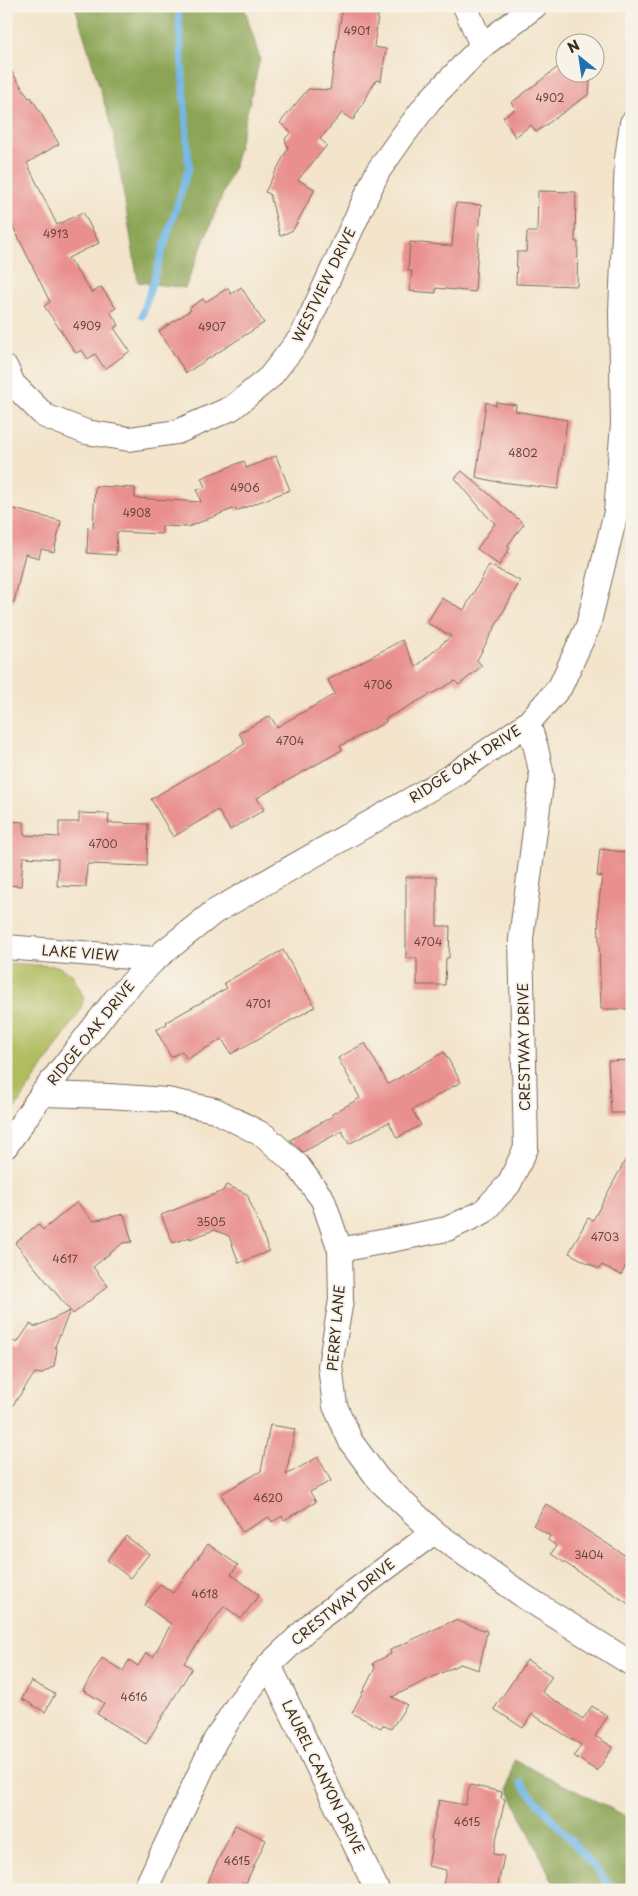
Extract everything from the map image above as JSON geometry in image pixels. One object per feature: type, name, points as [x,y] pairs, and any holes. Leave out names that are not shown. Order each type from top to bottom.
[{"type":"street","points":[[464,6],[482,46]]},
{"type":"street","name":"WESTVIEW DRIVE","points":[[6,368],[13,384],[45,416],[86,432],[130,439],[177,432],[232,408],[270,377],[302,336],[378,171],[429,101],[482,46],[536,6]]},
{"type":"street","name":"RIDGE OAK DRIVE","points":[[6,1146],[42,1094],[115,1000],[154,959],[214,912],[452,776],[528,723],[560,687],[588,626],[616,512],[623,424],[627,159],[632,123]]},
{"type":"street","name":"CRESTWAY DRIVE","points":[[340,1250],[448,1229],[483,1212],[509,1184],[526,1148],[521,939],[542,776],[528,723]]},
{"type":"street","name":"LAKE VIEW","points":[[6,947],[154,959]]},
{"type":"street","name":"PERRY LANE","points":[[42,1094],[167,1100],[215,1110],[265,1136],[298,1166],[323,1200],[340,1250],[341,1300],[330,1366],[335,1406],[351,1442],[379,1480],[434,1532],[525,1597],[632,1664]]},
{"type":"street","name":"CRESTWAY DRIVE","points":[[145,1890],[215,1741],[239,1703],[269,1665],[314,1622],[434,1532]]},
{"type":"street","name":"LAUREL CANYON DRIVE","points":[[269,1665],[377,1890]]},
{"type":"green space","points":[[75,6],[244,6],[260,59],[234,166],[185,288],[138,282],[114,135]]},
{"type":"green space","points":[[6,963],[57,966],[72,974],[84,998],[80,1011],[6,1122]]},
{"type":"green space","points":[[514,1760],[632,1819],[632,1890],[557,1890],[508,1789]]},
{"type":"building","points":[[342,10],[378,15],[374,47],[386,49],[381,81],[376,80],[353,120],[342,113],[320,139],[327,145],[298,180],[315,189],[293,230],[280,236],[270,194],[265,192],[288,148],[285,139],[291,132],[280,123],[308,89],[330,90]]},
{"type":"building","points":[[6,63],[29,98],[31,97],[59,144],[27,163],[57,225],[83,212],[99,243],[68,258],[92,293],[101,287],[116,308],[110,312],[119,325],[114,328],[130,351],[105,369],[95,354],[88,359],[82,350],[76,353],[44,306],[50,302],[6,212]]},
{"type":"building","points":[[556,69],[556,82],[590,82],[589,94],[536,132],[531,125],[515,137],[503,117],[516,109],[511,103]]},
{"type":"building","points":[[538,191],[576,192],[575,242],[578,242],[577,286],[516,284],[517,252],[526,252],[527,232],[537,232]]},
{"type":"building","points":[[456,203],[481,205],[475,292],[436,288],[436,293],[410,291],[412,271],[408,271],[410,242],[452,246]]},
{"type":"building","points":[[241,287],[264,323],[186,373],[159,331],[191,310],[189,308],[203,299],[205,302],[228,288],[231,294]]},
{"type":"building","points":[[486,402],[496,406],[496,402],[516,405],[515,411],[567,420],[558,489],[476,477]]},
{"type":"building","points":[[276,456],[290,490],[236,511],[235,508],[188,527],[162,526],[162,534],[117,532],[116,555],[87,553],[88,527],[93,528],[95,486],[135,488],[135,498],[201,502],[197,490],[205,487],[201,478],[244,461],[246,468]]},
{"type":"building","points":[[462,471],[524,524],[507,546],[510,548],[499,565],[477,549],[495,523],[455,478]]},
{"type":"building","points":[[6,507],[61,521],[54,552],[41,549],[39,558],[25,554],[14,602],[6,601]]},
{"type":"building","points":[[489,565],[520,581],[477,660],[482,666],[459,685],[455,681],[385,719],[386,722],[340,746],[342,750],[257,798],[264,810],[230,830],[218,810],[173,837],[151,799],[245,744],[239,733],[270,716],[277,727],[335,694],[328,680],[402,640],[416,667],[451,636],[427,623],[442,598],[464,610]]},
{"type":"building","points":[[79,813],[109,814],[108,823],[148,824],[147,866],[87,864],[86,887],[57,886],[58,859],[23,857],[21,886],[6,885],[6,821],[24,822],[24,835],[59,837],[59,822],[79,822]]},
{"type":"building","points":[[600,849],[632,853],[632,1009],[601,1009],[598,911],[602,876],[597,876]]},
{"type":"building","points":[[406,877],[437,877],[437,926],[450,926],[449,958],[446,958],[445,985],[417,985],[417,958],[406,958]]},
{"type":"building","points":[[283,950],[315,1007],[231,1054],[222,1039],[187,1059],[182,1051],[171,1057],[156,1030],[167,1024],[166,1022],[227,988],[224,983]]},
{"type":"building","points":[[365,1043],[388,1084],[444,1052],[461,1082],[412,1110],[421,1125],[397,1138],[389,1122],[349,1144],[342,1131],[303,1152],[290,1140],[333,1116],[332,1114],[360,1098],[338,1058]]},
{"type":"building","points":[[632,1060],[632,1113],[611,1113],[608,1061]]},
{"type":"building","points":[[632,1148],[632,1255],[621,1275],[602,1265],[599,1269],[569,1253],[588,1218],[593,1220]]},
{"type":"building","points":[[226,1185],[247,1194],[269,1251],[239,1263],[229,1236],[214,1230],[173,1243],[161,1215],[223,1191]]},
{"type":"building","points":[[77,1202],[93,1221],[124,1214],[132,1242],[123,1243],[93,1267],[108,1286],[73,1314],[15,1243],[38,1224],[43,1230]]},
{"type":"building","points":[[70,1311],[55,1346],[57,1350],[54,1366],[41,1374],[35,1373],[6,1415],[6,1337],[17,1343],[30,1324],[35,1327]]},
{"type":"building","points":[[270,1425],[295,1429],[286,1475],[318,1457],[331,1481],[310,1492],[316,1502],[284,1520],[282,1516],[272,1522],[269,1517],[242,1532],[221,1494],[261,1471]]},
{"type":"building","points":[[546,1504],[632,1560],[632,1606],[551,1554],[556,1546],[548,1540],[550,1536],[533,1525]]},
{"type":"building","points":[[126,1536],[149,1554],[130,1578],[107,1560]]},
{"type":"building","points":[[208,1544],[238,1565],[231,1574],[259,1595],[241,1619],[224,1606],[184,1663],[192,1668],[146,1744],[97,1714],[104,1703],[83,1690],[102,1658],[123,1671],[129,1660],[138,1666],[146,1653],[153,1657],[171,1624],[145,1605],[160,1584],[173,1593]]},
{"type":"building","points":[[455,1620],[487,1631],[479,1670],[460,1664],[392,1697],[407,1705],[391,1729],[383,1725],[381,1728],[352,1713],[375,1668],[373,1663],[391,1654],[390,1650]]},
{"type":"building","points":[[527,1660],[552,1676],[542,1692],[583,1719],[592,1706],[608,1716],[595,1736],[613,1747],[597,1771],[574,1756],[581,1745],[532,1714],[523,1728],[494,1709]]},
{"type":"building","points":[[31,1681],[55,1694],[45,1712],[22,1699]]},
{"type":"building","points":[[470,1785],[502,1792],[501,1798],[505,1799],[493,1854],[504,1856],[497,1890],[442,1890],[446,1870],[428,1866],[439,1800],[465,1805]]},
{"type":"building","points":[[235,1825],[266,1840],[246,1883],[242,1882],[238,1890],[217,1890],[206,1885]]},
{"type":"waterway","points":[[142,316],[189,167],[178,6]]},
{"type":"waterway","points":[[521,1783],[614,1890]]}]
